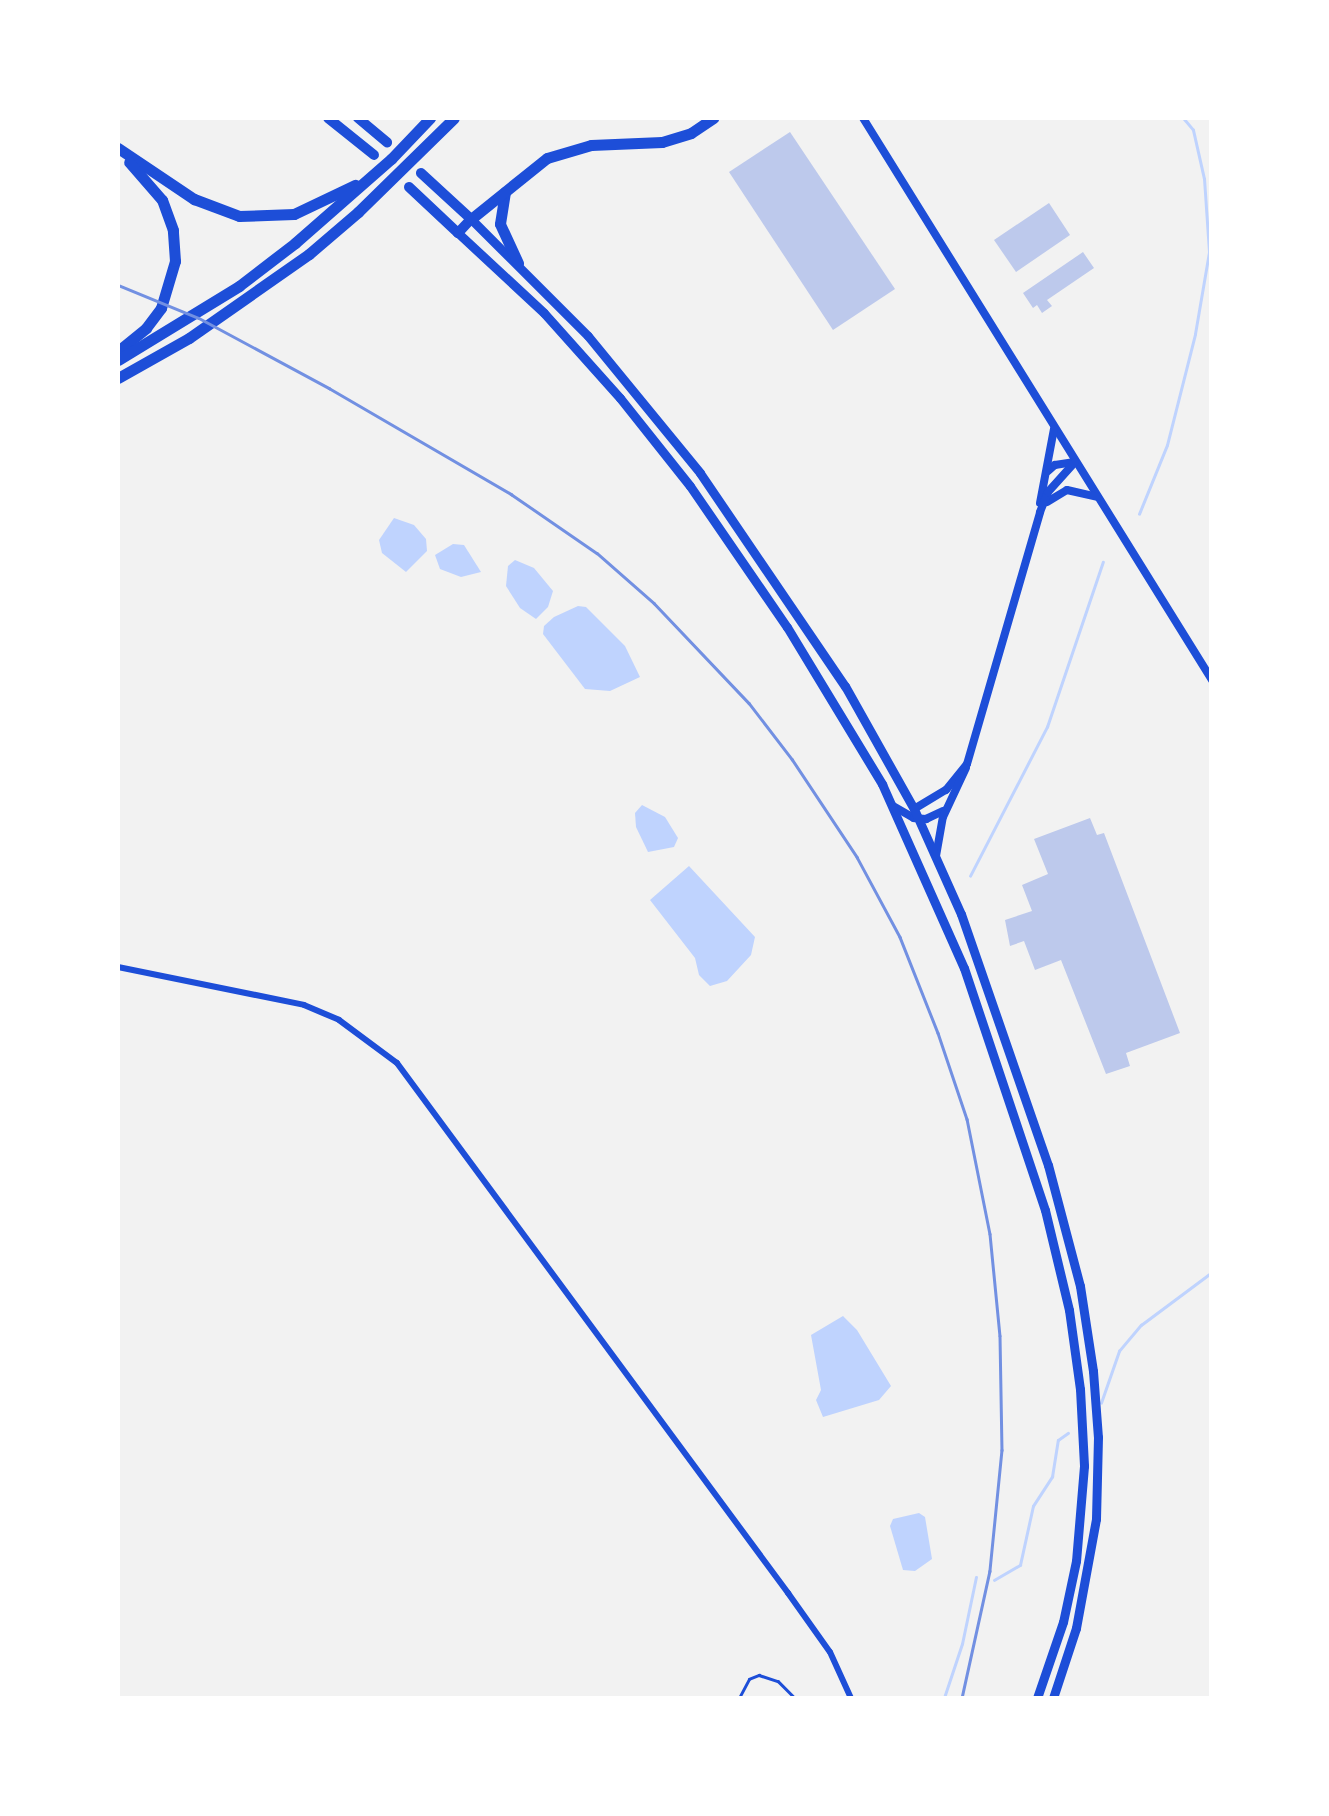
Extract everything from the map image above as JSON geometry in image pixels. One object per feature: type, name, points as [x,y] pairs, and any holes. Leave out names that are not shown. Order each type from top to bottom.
[{"type":"highway","points":[[118,360],[238,286],[376,173],[430,118]]},
{"type":"highway","points":[[118,378],[204,329],[309,254],[454,118]]},
{"type":"highway","points":[[471,219],[512,183],[561,152],[604,144],[662,142],[691,132],[713,118]]},
{"type":"highway","points":[[118,150],[219,210],[264,218],[314,208],[376,173]]},
{"type":"highway","points":[[118,150],[156,191],[175,240],[172,279],[155,317],[118,351]]},
{"type":"highway","points":[[512,183],[499,214],[518,263]]},
{"type":"main road","points":[[328,118],[374,156]]},
{"type":"main road","points":[[358,118],[387,142]]},
{"type":"main road","points":[[422,173],[518,263],[600,350],[700,473],[846,686],[936,856],[972,946],[1048,1165],[1080,1286],[1093,1370],[1098,1450],[1096,1519],[1076,1628],[1053,1698]]},
{"type":"main road","points":[[408,187],[584,357],[690,486],[776,611],[891,802],[964,968],[1046,1210],[1069,1310],[1080,1389],[1084,1466],[1078,1546],[1063,1622],[1037,1698]]},
{"type":"main road","points":[[458,233],[471,219]]},
{"type":"main road","points":[[906,835],[914,815]]},
{"type":"street","points":[[863,118],[1212,680]]},
{"type":"street","points":[[936,856],[939,828],[964,780],[1036,523],[1054,429]]},
{"type":"street","points":[[1045,477],[1054,464],[1075,462]]},
{"type":"street","points":[[1036,523],[1048,492],[1075,462]]},
{"type":"street","points":[[1036,523],[1056,493],[1072,490],[1097,497]]},
{"type":"street","points":[[914,815],[946,790],[968,764]]},
{"type":"street","points":[[891,802],[914,815],[937,815],[949,806]]},
{"type":"street","points":[[118,967],[304,1005],[339,1020],[398,1063],[830,1652],[851,1698]]},
{"type":"lane","points":[[738,1698],[749,1680],[759,1676],[778,1681],[794,1698]]},
{"type":"water","points":[[394,518],[414,525],[426,539],[427,551],[406,572],[382,553],[379,540]]},
{"type":"water","points":[[453,544],[464,545],[481,572],[461,577],[440,569],[435,555]]},
{"type":"water","points":[[515,560],[534,568],[553,591],[548,607],[536,619],[520,608],[506,586],[508,566]]},
{"type":"water","points":[[578,606],[586,607],[625,646],[640,677],[610,691],[585,689],[543,634],[544,626],[554,617]]},
{"type":"water","points":[[642,805],[665,817],[678,838],[674,847],[648,852],[636,827],[635,813]]},
{"type":"water","points":[[689,866],[755,937],[751,955],[727,981],[710,986],[699,975],[695,958],[650,900]]},
{"type":"water","points":[[843,1316],[857,1330],[891,1386],[879,1400],[823,1417],[816,1400],[821,1390],[811,1335]]},
{"type":"water","points":[[919,1513],[925,1517],[932,1559],[915,1571],[903,1570],[890,1526],[893,1519]]},
{"type":"building","points":[[790,132],[895,289],[833,330],[729,172]]},
{"type":"building","points":[[1049,203],[1070,235],[1016,272],[994,240]]},
{"type":"building","points":[[1083,252],[1094,268],[1047,300],[1052,306],[1042,313],[1037,305],[1033,308],[1023,293]]},
{"type":"building","points":[[1090,818],[1097,835],[1104,833],[1180,1033],[1126,1053],[1130,1066],[1106,1074],[1061,960],[1035,970],[1024,941],[1010,946],[1005,920],[1032,911],[1022,885],[1048,874],[1034,839]]},
{"type":"waterway","points":[[1139,514],[1167,445],[1195,334],[1209,252],[1204,179],[1193,130],[1183,118]]},
{"type":"waterway","points":[[970,876],[1047,727],[1103,562]]},
{"type":"waterway","points":[[1101,1403],[1119,1351],[1141,1325],[1212,1272]]},
{"type":"waterway","points":[[994,1580],[1020,1565],[1033,1506],[1052,1477],[1058,1440],[1068,1433]]},
{"type":"waterway","points":[[944,1698],[962,1644],[976,1577]]},
{"type":"railway","points":[[118,285],[199,318],[329,388],[511,494],[597,553],[654,603],[749,703],[792,759],[857,857],[900,937],[938,1033],[967,1119],[990,1234],[1000,1336],[1002,1450],[990,1571],[962,1698]]}]
